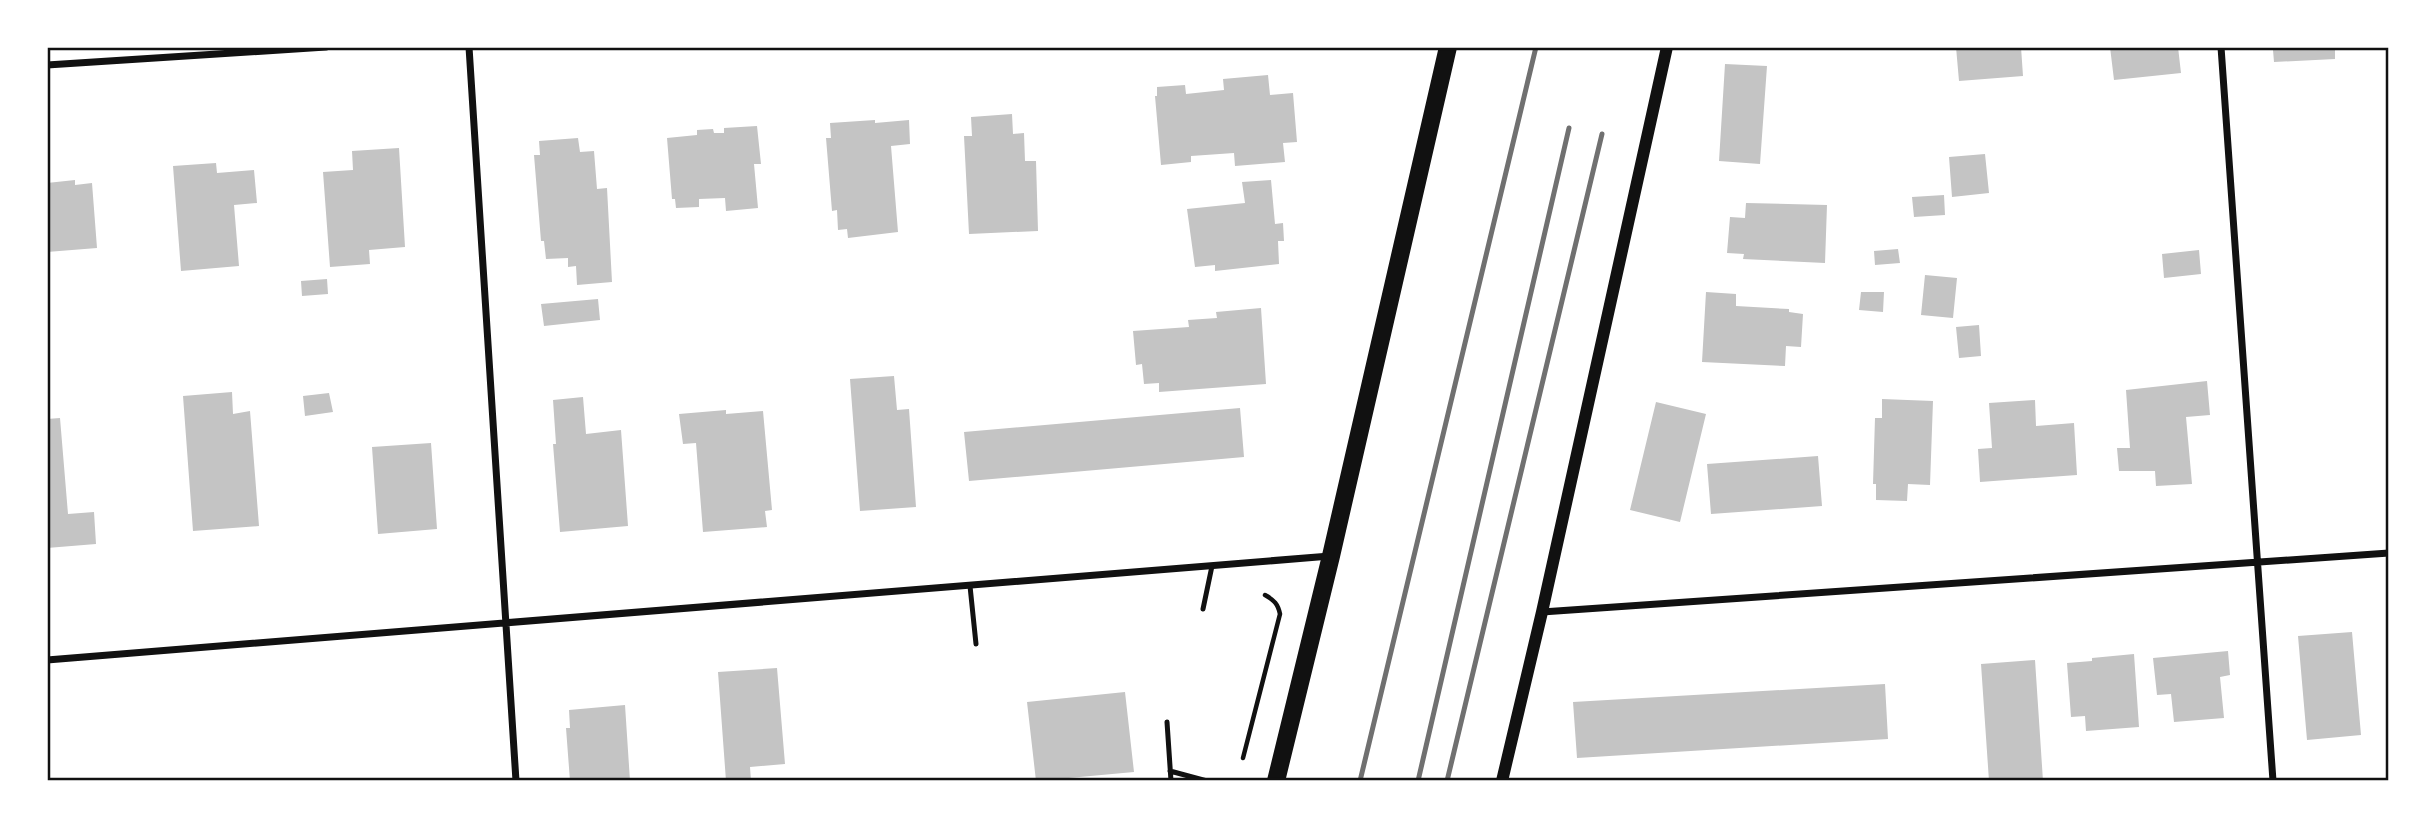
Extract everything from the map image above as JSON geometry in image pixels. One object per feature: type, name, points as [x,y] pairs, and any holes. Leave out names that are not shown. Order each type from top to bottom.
[{"type":"main road","points":[[1276,781],[1331,556],[1448,47]]},
{"type":"street","points":[[47,65],[326,47]]},
{"type":"street","points":[[468,47],[516,781]]},
{"type":"street","points":[[1502,781],[1542,612],[1665,47]]},
{"type":"street","points":[[2221,47],[2273,781]]},
{"type":"street","points":[[1542,612],[2389,553]]},
{"type":"street","points":[[47,660],[1331,556]]},
{"type":"lane","points":[[1203,609],[1212,566]]},
{"type":"lane","points":[[971,586],[976,644]]},
{"type":"lane","points":[[1167,722],[1171,781]]},
{"type":"lane","points":[[1170,771],[1207,781]]},
{"type":"path","points":[[1243,758],[1280,614],[1273,599],[1265,595]]},
{"type":"building","points":[[1956,47],[2021,47],[2023,76],[1959,81]]},
{"type":"building","points":[[2110,47],[2178,47],[2181,73],[2114,80]]},
{"type":"building","points":[[2268,47],[2335,47],[2335,59],[2274,62],[2273,50],[2268,50]]},
{"type":"building","points":[[1725,64],[1767,66],[1760,164],[1719,161]]},
{"type":"building","points":[[1268,75],[1270,95],[1293,93],[1297,142],[1283,143],[1285,162],[1235,166],[1234,153],[1191,156],[1191,162],[1161,165],[1155,96],[1157,87],[1185,85],[1186,94],[1224,90],[1223,79]]},
{"type":"building","points":[[1012,114],[1013,134],[1024,133],[1025,161],[1036,161],[1038,231],[969,234],[964,136],[972,136],[971,117]]},
{"type":"building","points":[[875,120],[875,123],[909,120],[910,144],[891,146],[898,232],[848,238],[847,229],[838,230],[837,210],[832,211],[826,138],[831,138],[830,123]]},
{"type":"building","points":[[757,126],[761,164],[754,164],[758,208],[726,211],[725,198],[699,199],[699,207],[676,208],[675,199],[672,199],[667,138],[697,135],[697,130],[713,129],[714,133],[724,133],[724,128]]},
{"type":"building","points":[[578,138],[580,152],[594,151],[597,189],[607,188],[612,282],[577,285],[576,266],[568,267],[568,258],[546,259],[544,241],[541,241],[534,155],[540,155],[539,141]]},
{"type":"building","points":[[399,148],[405,247],[369,250],[370,264],[330,267],[323,172],[353,170],[352,151]]},
{"type":"building","points":[[1985,154],[1989,193],[1952,197],[1949,157]]},
{"type":"building","points":[[216,163],[217,173],[254,170],[257,203],[234,205],[239,266],[181,271],[173,166]]},
{"type":"building","points":[[75,180],[75,185],[92,183],[97,248],[47,252],[47,183]]},
{"type":"building","points":[[1271,180],[1275,224],[1283,223],[1284,241],[1278,241],[1279,264],[1215,271],[1215,265],[1195,267],[1187,209],[1245,203],[1242,182]]},
{"type":"building","points":[[1944,195],[1945,215],[1914,217],[1912,197]]},
{"type":"building","points":[[1746,203],[1827,205],[1825,263],[1743,259],[1744,254],[1727,253],[1730,217],[1745,218]]},
{"type":"building","points":[[1898,249],[1900,263],[1875,265],[1874,251]]},
{"type":"building","points":[[2199,250],[2201,274],[2164,278],[2162,254]]},
{"type":"building","points":[[1925,275],[1957,278],[1953,318],[1921,315]]},
{"type":"building","points":[[327,279],[328,294],[302,296],[301,281]]},
{"type":"building","points":[[1706,292],[1736,294],[1736,306],[1789,309],[1789,312],[1803,314],[1801,347],[1786,346],[1785,366],[1702,362]]},
{"type":"building","points":[[1861,292],[1884,292],[1883,312],[1859,310]]},
{"type":"building","points":[[598,299],[600,320],[544,326],[541,304]]},
{"type":"building","points":[[1261,308],[1266,384],[1159,392],[1159,383],[1144,384],[1142,364],[1136,365],[1133,331],[1189,327],[1188,320],[1217,318],[1216,312]]},
{"type":"building","points":[[1979,325],[1981,356],[1959,358],[1956,327]]},
{"type":"building","points":[[894,376],[897,410],[909,409],[916,507],[860,511],[850,379]]},
{"type":"building","points":[[2207,381],[2210,415],[2186,417],[2192,484],[2156,486],[2155,471],[2119,471],[2117,448],[2130,448],[2126,390]]},
{"type":"building","points":[[232,392],[233,414],[250,411],[259,526],[193,531],[183,396]]},
{"type":"building","points":[[329,393],[333,412],[305,416],[303,396]]},
{"type":"building","points":[[583,397],[586,434],[621,430],[628,526],[560,532],[553,444],[556,444],[553,400]]},
{"type":"building","points":[[1882,399],[1933,401],[1930,485],[1908,484],[1907,501],[1876,500],[1876,484],[1873,484],[1875,418],[1882,418]]},
{"type":"building","points":[[2035,400],[2036,426],[2074,423],[2077,475],[1980,482],[1978,449],[1992,448],[1989,403]]},
{"type":"building","points":[[1656,402],[1706,414],[1680,522],[1630,510]]},
{"type":"building","points":[[1240,408],[1244,457],[969,481],[964,432]]},
{"type":"building","points":[[726,410],[726,414],[763,411],[772,510],[765,511],[767,527],[703,532],[696,443],[683,444],[679,414]]},
{"type":"building","points":[[60,418],[68,514],[94,512],[96,544],[47,548],[47,419]]},
{"type":"building","points":[[431,443],[437,529],[378,534],[372,447]]},
{"type":"building","points":[[1818,456],[1822,506],[1711,514],[1707,464]]},
{"type":"building","points":[[2352,632],[2361,735],[2307,740],[2298,636]]},
{"type":"building","points":[[2228,651],[2230,675],[2220,677],[2224,718],[2174,722],[2171,694],[2157,695],[2153,658]]},
{"type":"building","points":[[2134,654],[2139,727],[2086,731],[2085,716],[2071,717],[2067,663]]},
{"type":"building","points":[[2035,660],[2043,781],[1989,781],[1981,664]]},
{"type":"building","points":[[777,668],[785,764],[750,767],[751,781],[726,781],[718,672]]},
{"type":"building","points":[[1885,684],[1888,739],[1577,758],[1573,702]]},
{"type":"building","points":[[1125,692],[1134,772],[1036,781],[1027,702]]},
{"type":"building","points":[[625,705],[630,781],[570,781],[566,728],[570,728],[569,710]]},
{"type":"railway","points":[[1360,781],[1536,47]]},
{"type":"railway","points":[[1418,781],[1569,128]]},
{"type":"railway","points":[[1447,781],[1602,134]]}]
